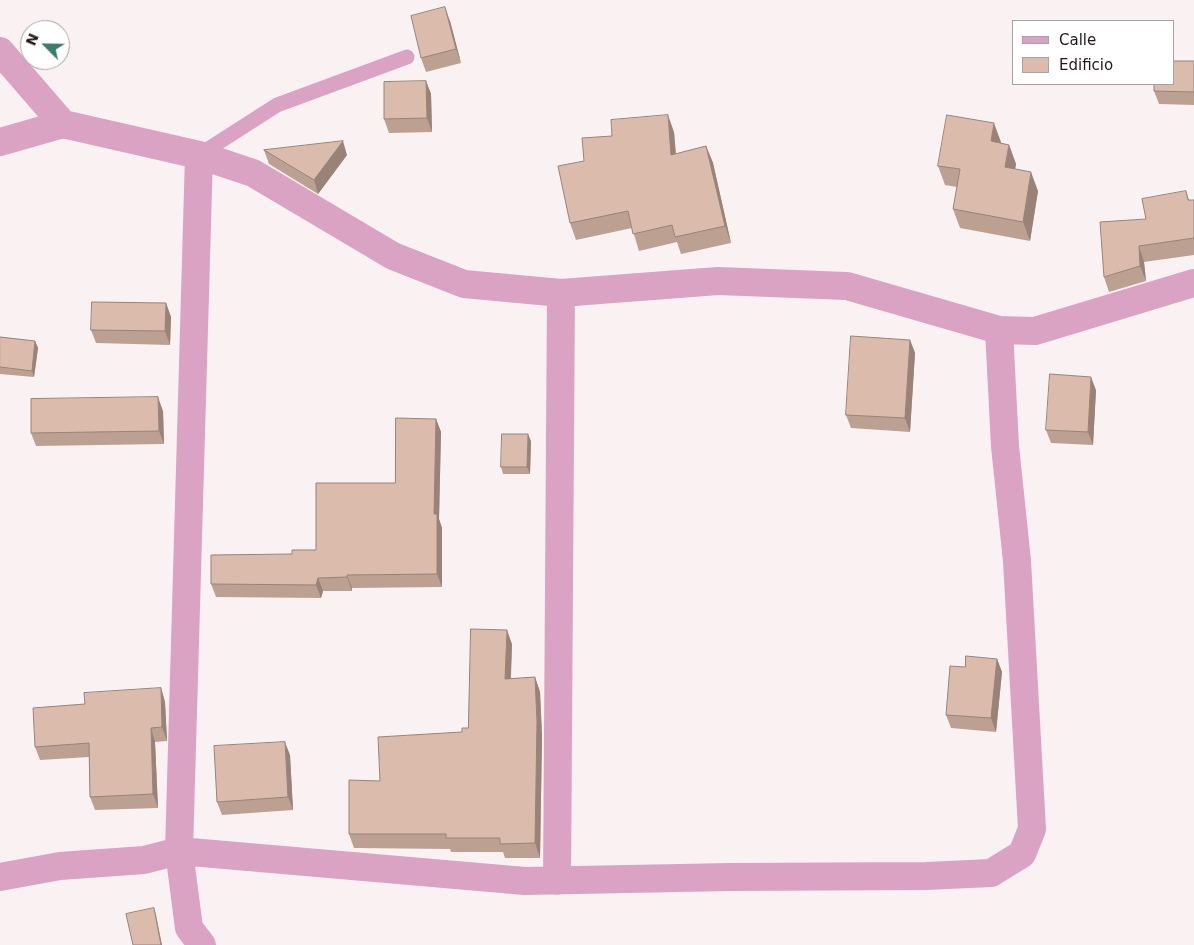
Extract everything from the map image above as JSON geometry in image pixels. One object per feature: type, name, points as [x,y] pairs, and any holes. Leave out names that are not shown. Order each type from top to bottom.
[{"type":"street","points":[[0,51],[63,124]]},
{"type":"street","points":[[0,142],[63,124],[199,155],[252,173],[393,256],[464,284],[561,293],[718,281],[847,286],[999,330],[1035,331],[1194,284]]},
{"type":"street","points":[[199,155],[179,851],[189,928],[202,945]]},
{"type":"street","points":[[556,881],[561,293]]},
{"type":"street","points":[[0,877],[60,866],[144,860],[179,851],[525,881],[731,876],[926,876],[991,873],[1022,854],[1032,829],[1017,561],[1005,446],[999,330]]},
{"type":"lane","points":[[199,155],[277,105],[407,57]]},
{"type":"building","points":[[445,7],[456,49],[421,58],[411,16]]},
{"type":"building","points":[[1174,61],[1194,61],[1194,92],[1154,91],[1154,85],[1174,85]]},
{"type":"building","points":[[426,81],[427,118],[384,119],[384,82]]},
{"type":"building","points":[[668,115],[671,155],[706,146],[725,226],[675,237],[672,225],[633,234],[628,211],[570,223],[558,166],[584,161],[582,138],[612,136],[611,120]]},
{"type":"building","points":[[947,115],[994,123],[991,141],[1009,145],[1005,167],[1031,172],[1023,222],[953,209],[960,169],[938,166]]},
{"type":"building","points":[[343,141],[314,180],[264,150]]},
{"type":"building","points":[[1186,191],[1188,200],[1194,200],[1194,238],[1139,246],[1140,266],[1104,277],[1100,222],[1146,219],[1142,199]]},
{"type":"building","points":[[92,302],[166,303],[165,331],[91,330]]},
{"type":"building","points":[[851,336],[910,340],[905,418],[846,415]]},
{"type":"building","points":[[0,337],[35,341],[32,371],[0,367]]},
{"type":"building","points":[[1050,374],[1091,377],[1088,432],[1046,430]]},
{"type":"building","points":[[158,397],[159,431],[31,433],[31,399]]},
{"type":"building","points":[[396,418],[436,419],[434,514],[437,514],[437,574],[347,575],[347,577],[318,578],[316,585],[211,584],[211,555],[292,554],[292,550],[316,550],[316,483],[395,483]]},
{"type":"building","points":[[502,434],[528,434],[527,467],[501,467]]},
{"type":"building","points":[[471,629],[507,630],[505,679],[535,677],[537,722],[535,843],[500,844],[500,838],[446,838],[446,834],[349,834],[349,780],[380,781],[378,737],[462,732],[462,728],[468,728]]},
{"type":"building","points":[[966,656],[997,659],[991,718],[946,715],[950,666],[965,667]]},
{"type":"building","points":[[161,688],[162,727],[151,728],[153,794],[90,797],[89,743],[35,747],[33,708],[85,704],[84,693]]},
{"type":"building","points":[[285,742],[288,797],[217,802],[214,746]]},
{"type":"building","points":[[154,908],[161,945],[133,945],[126,914]]}]
